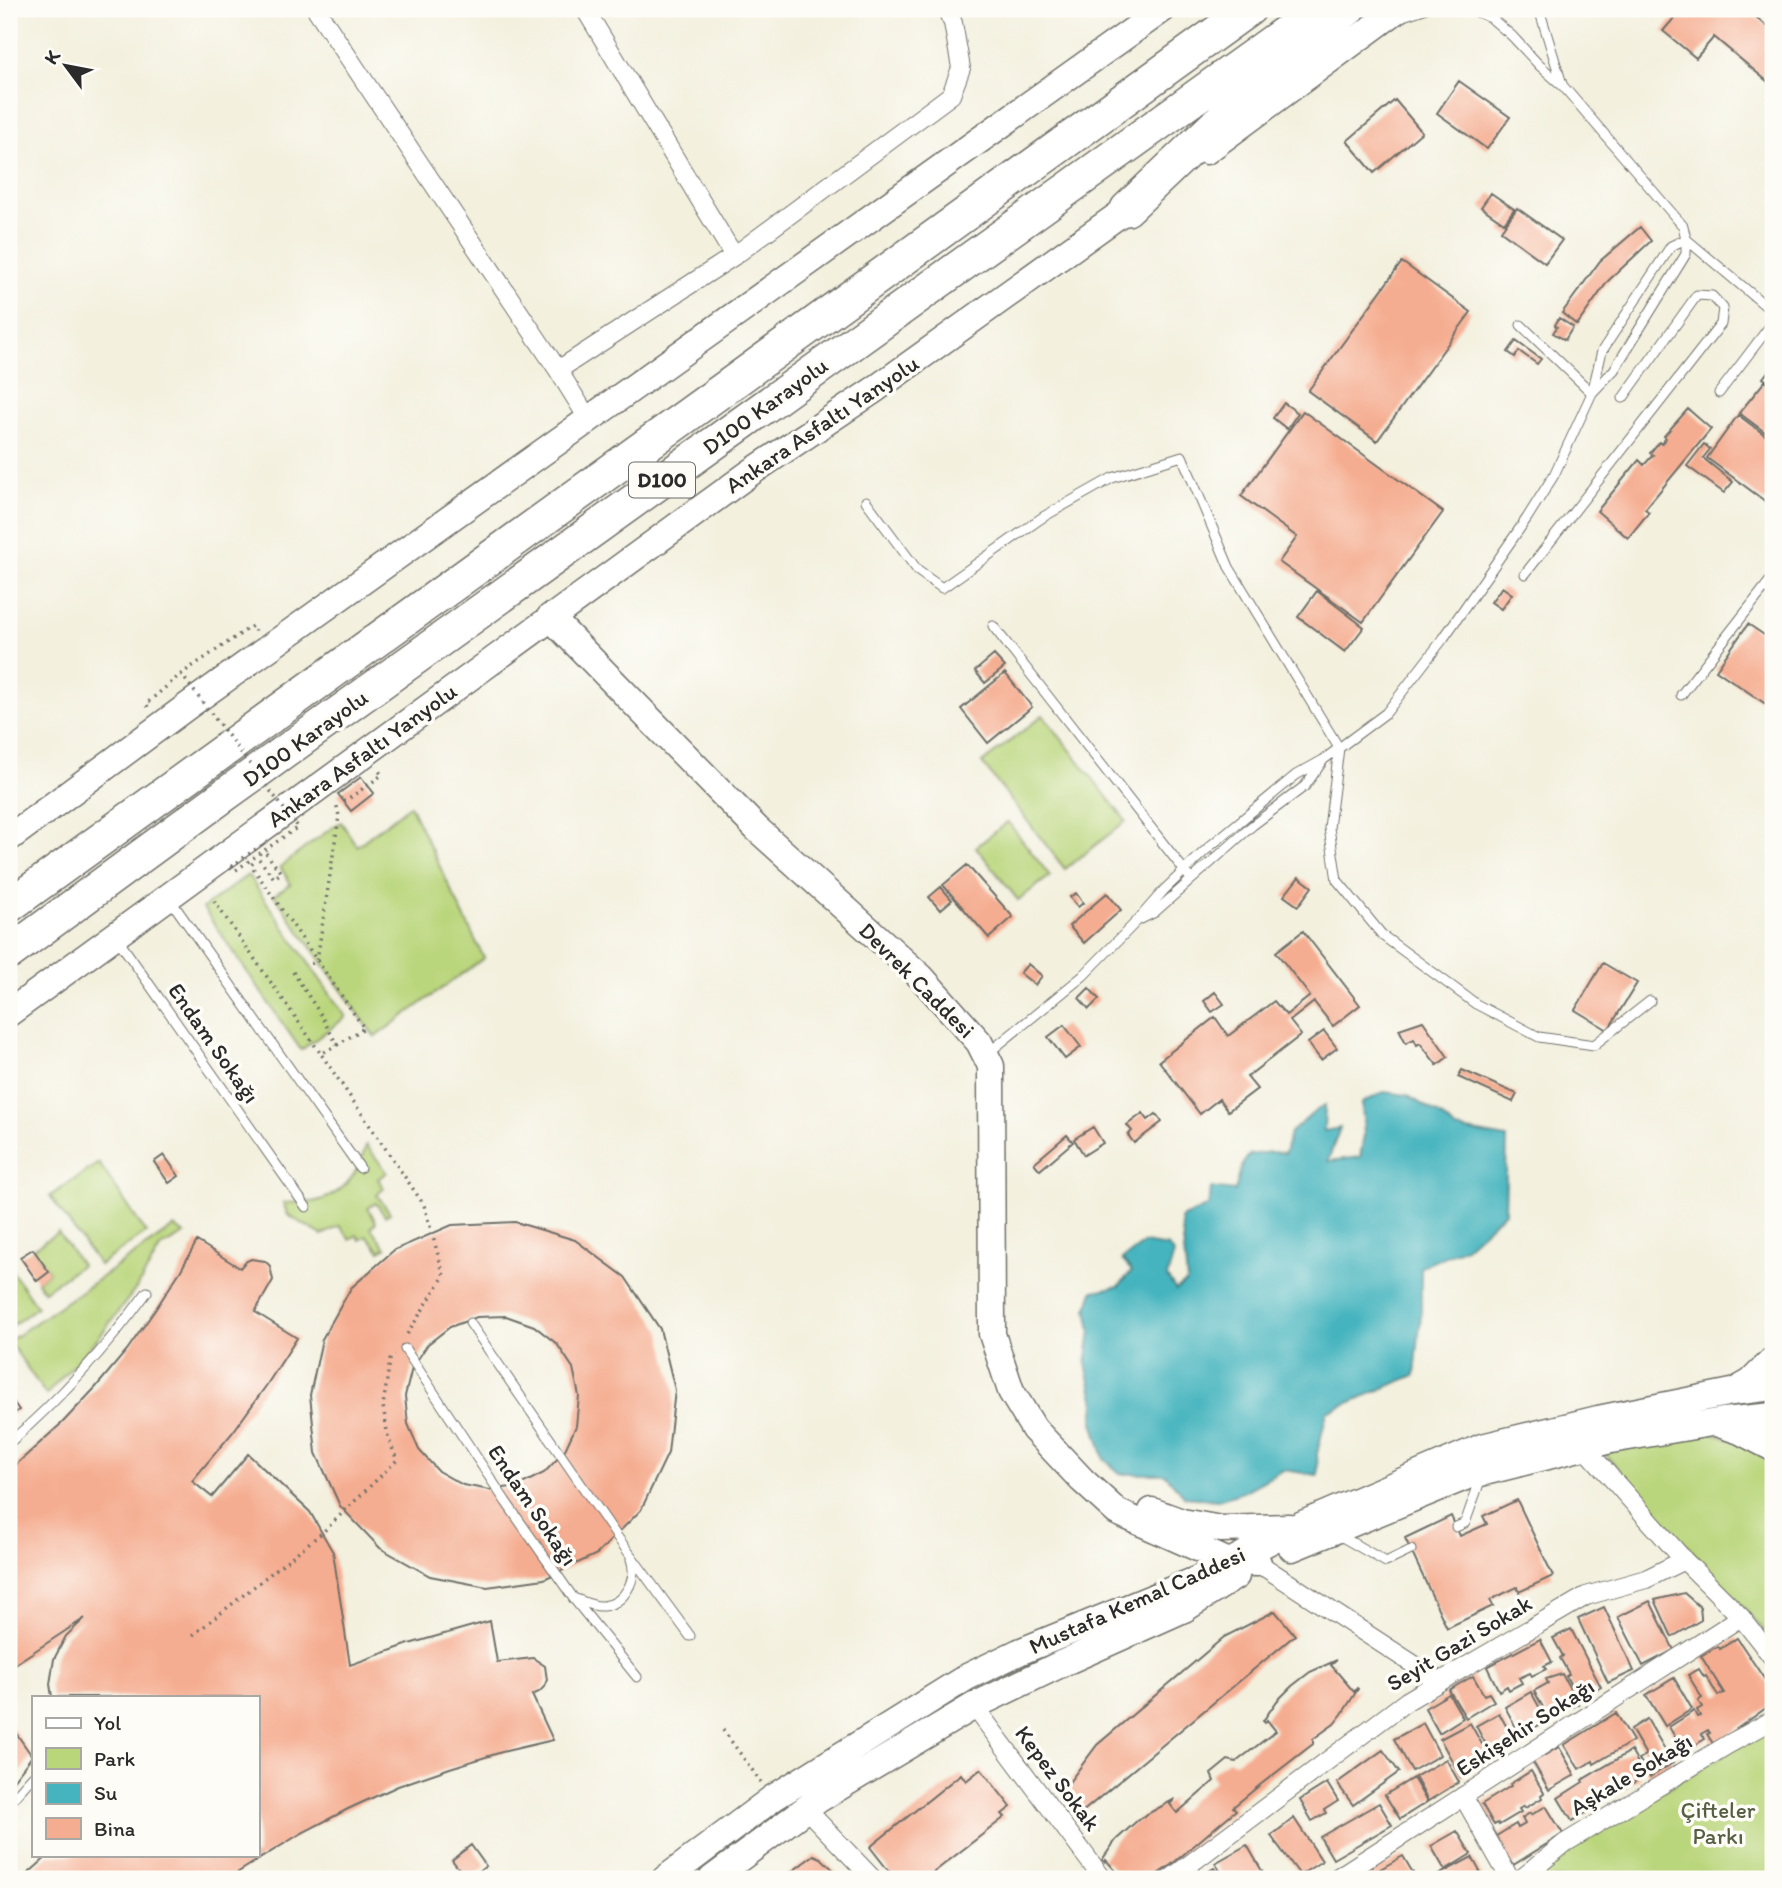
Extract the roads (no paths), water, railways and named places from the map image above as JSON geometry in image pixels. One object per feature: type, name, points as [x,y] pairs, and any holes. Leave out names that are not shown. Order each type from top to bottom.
[{"type":"highway","name":"D100 Karayolu","points":[[9,905],[1249,9]]},
{"type":"highway","name":"D100 Karayolu","points":[[9,953],[241,783],[1318,9]]},
{"type":"highway","points":[[1127,209],[1251,91],[1348,9]]},
{"type":"street","points":[[316,9],[589,420]]},
{"type":"street","points":[[585,9],[734,256]]},
{"type":"street","points":[[558,370],[734,256],[951,95],[961,68],[953,23],[946,9]]},
{"type":"street","points":[[9,838],[189,705],[1163,9]]},
{"type":"street","name":"Ankara Asfaltı Yanyolu","points":[[9,1013],[550,617],[750,473],[874,390],[1127,209],[1388,16]]},
{"type":"street","name":"Devrek Caddesi","points":[[550,617],[757,829],[921,977],[979,1042],[991,1066],[992,1334],[1011,1391],[1034,1429],[1082,1480],[1117,1512],[1229,1562],[1258,1563]]},
{"type":"street","points":[[1732,1392],[1751,1382],[1773,1360]]},
{"type":"street","name":"Mustafa Kemal Caddesi","points":[[665,1879],[773,1798],[967,1677],[1019,1652],[1169,1592],[1298,1526],[1482,1447],[1598,1419],[1732,1392],[1773,1387]]},
{"type":"street","name":"Mustafa Kemal Caddesi","points":[[712,1879],[806,1809],[974,1706],[1184,1609],[1258,1563],[1465,1477],[1611,1440],[1773,1416]]},
{"type":"street","points":[[1714,1423],[1740,1431],[1773,1448]]},
{"type":"street","points":[[1584,1447],[1684,1560],[1741,1617],[1773,1658]]},
{"type":"street","name":"Devrek Caddesi","points":[[1082,1480],[1182,1522],[1221,1529],[1298,1526]]},
{"type":"street","name":"Devrek Caddesi","points":[[1163,1533],[1186,1553],[1185,1569],[1169,1592]]},
{"type":"street","name":"Seyit Gazi Sokak","points":[[1170,1879],[1407,1701],[1439,1681],[1586,1596],[1646,1579],[1684,1560]]},
{"type":"street","points":[[1258,1563],[1439,1681]]},
{"type":"street","name":"Eskişehir Sokağı","points":[[1335,1879],[1741,1617]]},
{"type":"street","name":"Kepez Sokak","points":[[974,1706],[1103,1879]]},
{"type":"street","name":"Aşkale Sokağı","points":[[1521,1879],[1565,1843],[1773,1720]]},
{"type":"street","points":[[1463,1796],[1510,1879]]},
{"type":"street","points":[[806,1809],[873,1879]]},
{"type":"lane","points":[[1388,16],[1424,9]]},
{"type":"lane","points":[[1470,9],[1491,18],[1563,86],[1683,226],[1686,254],[1614,370],[1592,393]]},
{"type":"lane","points":[[1539,9],[1563,86]]},
{"type":"lane","points":[[1686,239],[1773,312]]},
{"type":"lane","points":[[985,1055],[1083,976],[1164,890],[1209,847],[1296,775],[1323,760],[1386,713],[1443,639],[1527,518],[1554,475],[1592,393],[1602,351],[1671,246],[1686,239]]},
{"type":"lane","points":[[1525,575],[1721,324],[1724,308],[1712,296],[1697,295],[1623,398]]},
{"type":"lane","points":[[1719,393],[1773,322]]},
{"type":"lane","points":[[1521,325],[1592,393]]},
{"type":"lane","points":[[866,501],[919,571],[942,588],[1043,517],[1112,478],[1182,456],[1229,567],[1339,748],[1329,828],[1337,880],[1383,936],[1476,1004],[1539,1037],[1594,1045],[1650,1001]]},
{"type":"lane","points":[[1681,695],[1773,577]]},
{"type":"lane","points":[[993,626],[1191,879]]},
{"type":"lane","points":[[1136,922],[1155,912],[1253,825],[1305,786],[1323,760]]},
{"type":"lane","name":"Endam Sokağı","points":[[168,896],[360,1168]]},
{"type":"lane","name":"Endam Sokağı","points":[[114,935],[306,1207]]},
{"type":"lane","points":[[9,1443],[77,1378],[147,1292]]},
{"type":"lane","points":[[470,1323],[618,1538],[690,1636]]},
{"type":"lane","name":"Endam Sokağı","points":[[402,1346],[574,1599],[637,1677]]},
{"type":"lane","points":[[1456,1527],[1465,1523],[1483,1472]]},
{"type":"lane","points":[[1332,1532],[1386,1562],[1410,1550]]},
{"type":"lane","points":[[574,1599],[591,1605],[605,1606],[625,1593],[635,1568],[629,1553]]},
{"type":"lane","points":[[9,1803],[32,1777]]},
{"type":"water","points":[[1384,1092],[1407,1095],[1441,1116],[1456,1129],[1507,1138],[1505,1212],[1466,1247],[1421,1267],[1421,1314],[1415,1375],[1327,1412],[1317,1454],[1318,1475],[1283,1470],[1243,1492],[1218,1500],[1185,1497],[1165,1474],[1121,1474],[1104,1459],[1093,1422],[1095,1403],[1086,1364],[1091,1331],[1087,1309],[1093,1291],[1119,1286],[1132,1271],[1122,1260],[1144,1243],[1168,1247],[1174,1254],[1167,1277],[1176,1290],[1187,1281],[1181,1218],[1209,1206],[1211,1188],[1235,1191],[1242,1165],[1249,1155],[1285,1153],[1290,1133],[1325,1105],[1324,1131],[1340,1128],[1328,1161],[1360,1157],[1364,1135],[1362,1103]]},
{"type":"park label","name":"Çifteler Parkı","points":[[1718,1823]]}]
